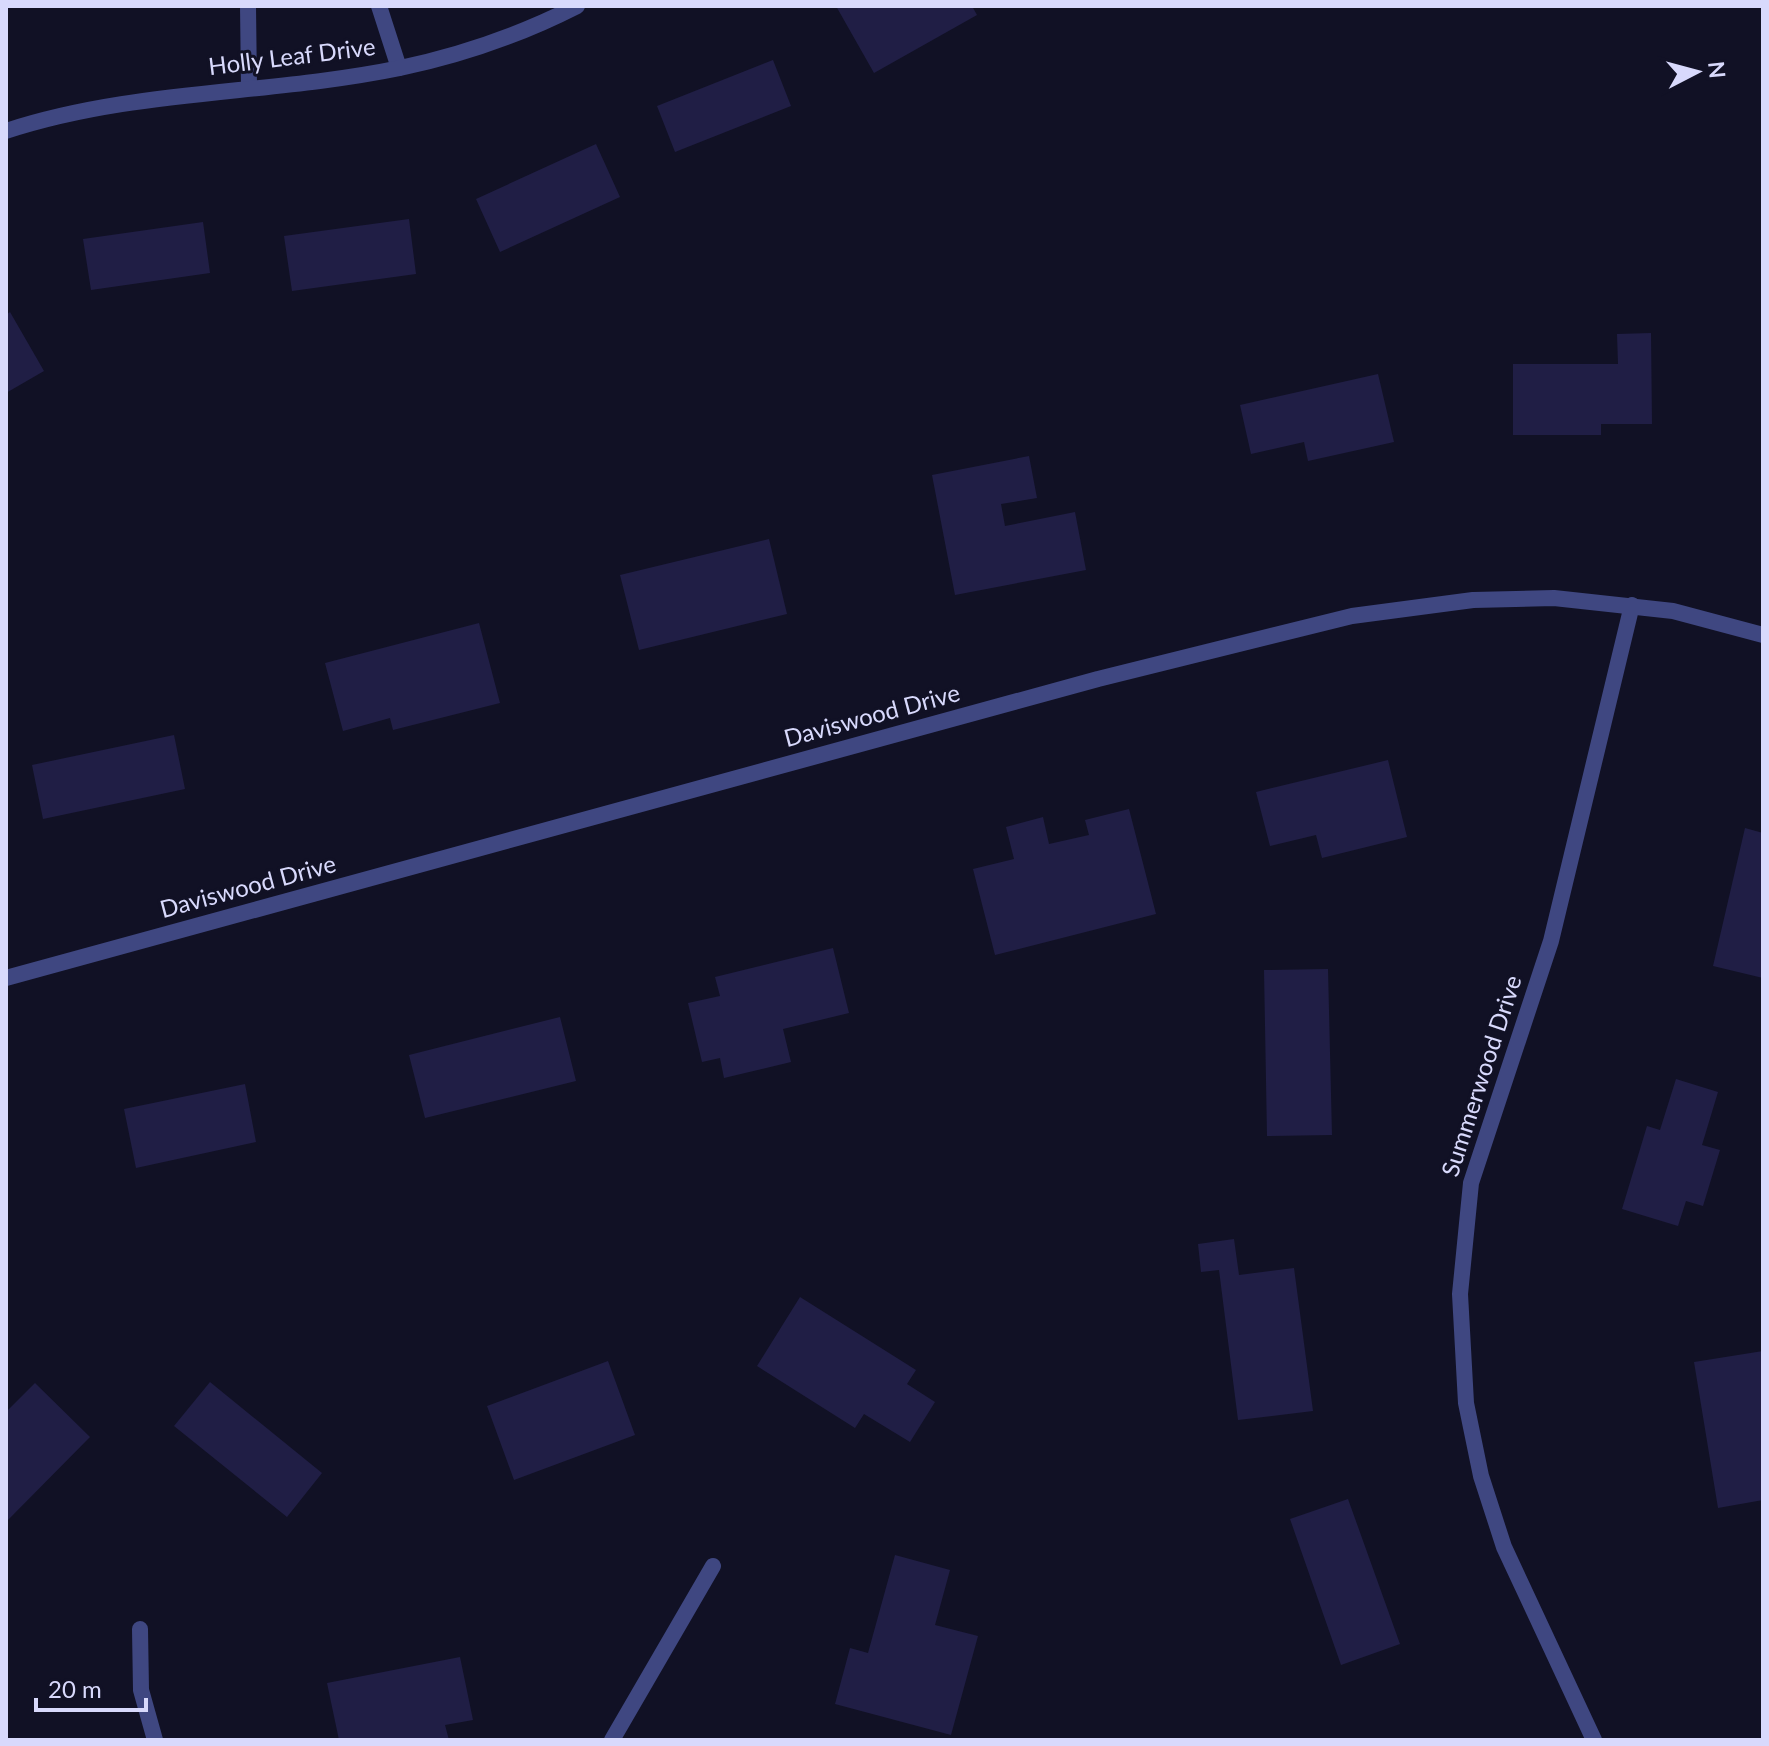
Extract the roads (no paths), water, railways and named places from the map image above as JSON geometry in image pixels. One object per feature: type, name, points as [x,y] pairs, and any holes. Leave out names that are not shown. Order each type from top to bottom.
[{"type":"street","points":[[248,6],[249,87]]},
{"type":"street","points":[[379,6],[399,68]]},
{"type":"street","name":"Holly Leaf Drive","points":[[6,131],[54,116],[121,102],[399,68],[472,50],[577,6]]},
{"type":"street","name":"Daviswood Drive","points":[[6,978],[1098,679],[1352,616],[1473,600],[1554,598],[1632,605],[1763,635]]},
{"type":"street","name":"Summerwood Drive","points":[[1594,1740],[1504,1547],[1481,1476],[1466,1403],[1460,1294],[1471,1183],[1551,941],[1632,605]]},
{"type":"street","points":[[612,1740],[713,1566]]},
{"type":"street","points":[[140,1629],[141,1690],[155,1740]]}]
